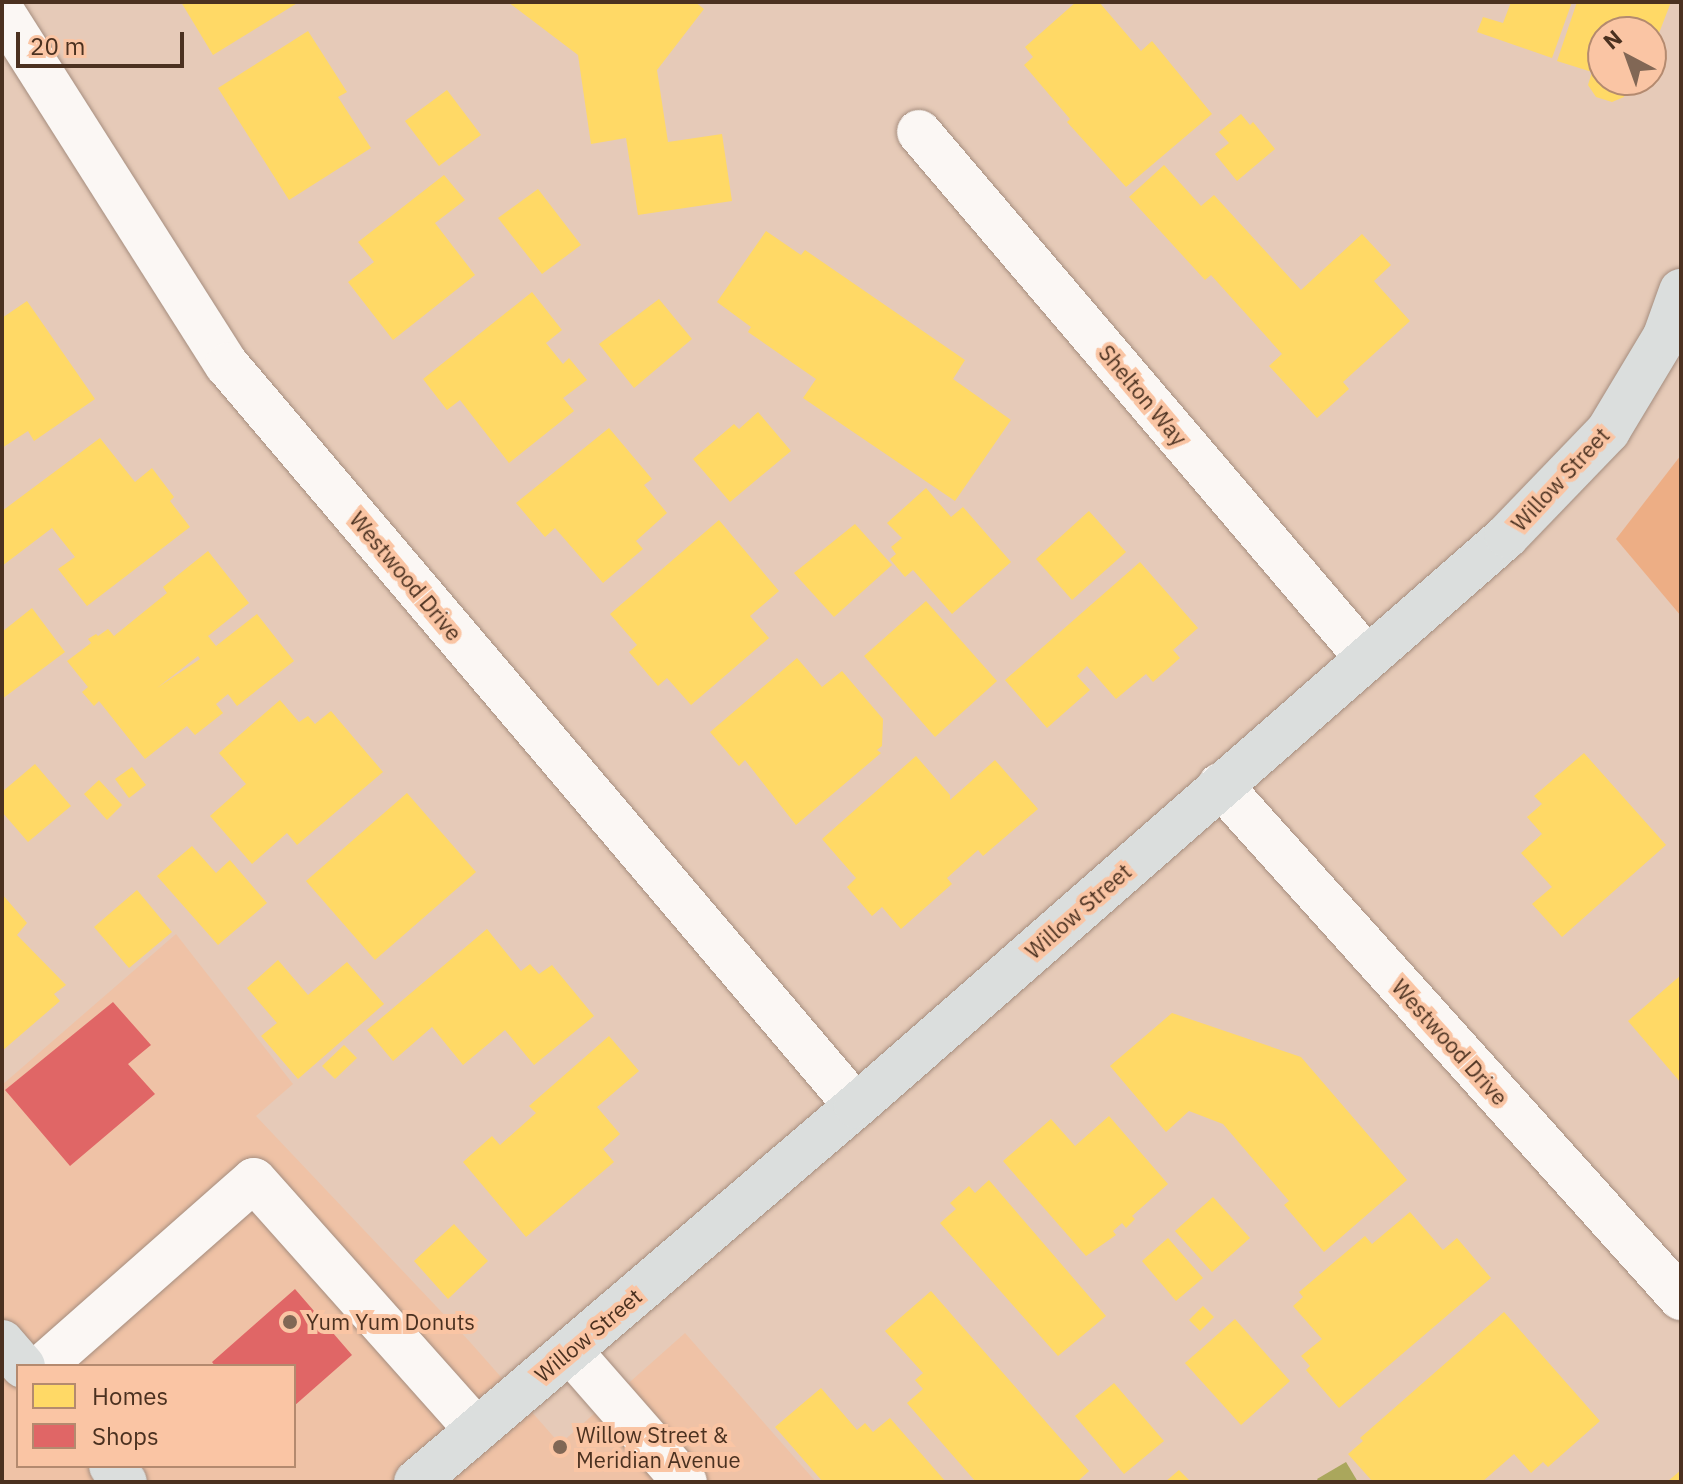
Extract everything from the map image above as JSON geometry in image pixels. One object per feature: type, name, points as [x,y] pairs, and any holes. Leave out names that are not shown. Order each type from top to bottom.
[{"type":"main road","name":"Willow Street","points":[[416,1482],[856,1106],[1507,536],[1608,431],[1665,336],[1681,291]]},
{"type":"main road","points":[[2,1342],[21,1364]]},
{"type":"street","name":"Westwood Drive","points":[[2,11],[227,365],[856,1106]]},
{"type":"street","name":"Shelton Way","points":[[919,132],[1367,658]]},
{"type":"street","name":"Westwood Drive","points":[[1220,785],[1681,1298]]},
{"type":"street","points":[[45,1364],[254,1180],[476,1429]]},
{"type":"street","points":[[571,1352],[685,1482]]},
{"type":"shaded area","points":[[1681,455],[1681,616],[1616,539]]},
{"type":"shaded area","points":[[176,934],[293,1084],[256,1116],[470,1342],[560,1444],[685,1333],[816,1482],[2,1482],[2,1085]]},
{"type":"shaded area","points":[[1346,1462],[1358,1482],[1319,1482],[1317,1479]]},
{"type":"building: Homes","points":[[181,2],[299,2],[213,55]]},
{"type":"building: Homes","points":[[508,2],[695,2],[704,9],[657,70],[668,142],[722,134],[732,201],[638,215],[626,138],[591,144],[578,55]]},
{"type":"building: Homes","points":[[1076,2],[1099,2],[1141,51],[1152,41],[1212,114],[1126,187],[1067,122],[1070,119],[1024,65],[1033,57],[1025,47]]},
{"type":"building: Homes","points":[[1511,2],[1572,2],[1552,58],[1477,32],[1483,17],[1503,23]]},
{"type":"building: Homes","points":[[1577,2],[1671,2],[1666,16],[1587,16],[1587,70],[1557,61]]},
{"type":"building: Homes","points":[[308,31],[347,92],[338,97],[371,148],[289,200],[218,88]]},
{"type":"building: Homes","points":[[447,90],[481,135],[439,166],[405,121]]},
{"type":"building: Homes","points":[[1595,96],[1624,96],[1612,102]]},
{"type":"building: Homes","points":[[1241,114],[1250,125],[1253,122],[1275,149],[1237,181],[1215,154],[1229,143],[1219,132]]},
{"type":"building: Homes","points":[[1164,165],[1201,206],[1214,195],[1301,290],[1362,234],[1391,265],[1374,281],[1410,321],[1343,382],[1349,389],[1317,418],[1269,366],[1282,354],[1211,275],[1205,280],[1129,197]]},
{"type":"building: Homes","points":[[444,175],[465,200],[435,223],[475,275],[393,340],[348,282],[374,262],[358,242]]},
{"type":"building: Homes","points":[[538,189],[581,245],[542,274],[498,218]]},
{"type":"building: Homes","points":[[766,231],[801,255],[805,250],[965,360],[953,379],[1011,420],[955,501],[803,398],[816,379],[748,332],[751,327],[717,302]]},
{"type":"building: Homes","points":[[532,292],[562,330],[546,343],[563,364],[569,358],[587,380],[563,398],[574,411],[509,463],[460,400],[447,410],[423,379]]},
{"type":"building: Homes","points":[[659,299],[692,339],[634,388],[599,344]]},
{"type":"building: Homes","points":[[27,301],[95,399],[34,441],[28,431],[2,448],[2,318]]},
{"type":"building: Homes","points":[[758,412],[791,451],[730,502],[693,459],[734,424],[739,429]]},
{"type":"building: Homes","points":[[609,428],[652,479],[644,485],[667,513],[636,541],[643,549],[603,583],[555,528],[545,537],[516,503]]},
{"type":"building: Homes","points":[[100,438],[135,482],[152,468],[174,497],[170,501],[190,527],[87,606],[58,569],[75,557],[52,528],[2,566],[2,511]]},
{"type":"building: Homes","points":[[926,488],[951,517],[963,507],[1011,562],[952,614],[913,570],[905,577],[890,559],[896,554],[891,547],[902,538],[887,523]]},
{"type":"building: Homes","points":[[1089,511],[1126,552],[1072,600],[1036,559]]},
{"type":"building: Homes","points":[[719,520],[779,591],[750,616],[769,638],[691,705],[667,678],[658,686],[629,652],[637,645],[610,614]]},
{"type":"building: Homes","points":[[855,524],[892,565],[834,617],[794,573]]},
{"type":"building: Homes","points":[[208,551],[249,603],[208,636],[216,646],[257,614],[294,661],[237,706],[228,694],[216,704],[223,713],[195,735],[187,726],[145,759],[99,701],[94,706],[82,692],[88,687],[67,661],[91,643],[88,639],[96,634],[98,636],[108,629],[114,636],[167,593],[163,587]],"holes":[[[198,656],[200,659],[157,688]]]},
{"type":"building: Homes","points":[[1140,562],[1198,628],[1173,650],[1180,658],[1153,682],[1146,674],[1116,699],[1087,666],[1077,676],[1090,690],[1047,728],[1005,680]]},
{"type":"building: Homes","points":[[926,601],[997,681],[935,737],[864,656]]},
{"type":"building: Homes","points":[[32,608],[65,652],[2,699],[2,632]]},
{"type":"building: Homes","points":[[797,658],[822,687],[842,671],[883,719],[882,746],[877,750],[881,753],[796,825],[745,760],[739,766],[710,732]]},
{"type":"building: Homes","points":[[280,700],[299,722],[308,716],[315,724],[331,711],[383,772],[297,845],[287,833],[252,864],[210,816],[246,784],[219,753]]},
{"type":"building: Homes","points":[[1584,753],[1666,845],[1562,937],[1532,904],[1552,887],[1521,853],[1542,834],[1527,817],[1542,804],[1534,796]]},
{"type":"building: Homes","points":[[916,756],[950,795],[950,800],[995,760],[1038,809],[983,856],[978,850],[947,878],[952,884],[901,929],[882,907],[872,916],[847,887],[856,878],[822,839]]},
{"type":"building: Homes","points":[[35,764],[71,806],[28,842],[2,812],[2,792]]},
{"type":"building: Homes","points":[[132,767],[146,785],[129,798],[115,779]]},
{"type":"building: Homes","points":[[99,780],[122,805],[107,820],[84,794]]},
{"type":"building: Homes","points":[[407,793],[476,872],[375,960],[306,881]]},
{"type":"building: Homes","points":[[192,846],[216,873],[230,860],[267,903],[218,945],[157,876]]},
{"type":"building: Homes","points":[[137,890],[172,932],[129,968],[94,927]]},
{"type":"building: Homes","points":[[2,894],[27,923],[17,935],[66,985],[54,994],[60,1001],[2,1051]]},
{"type":"building: Homes","points":[[487,929],[521,971],[530,964],[539,974],[552,965],[594,1016],[534,1065],[505,1030],[463,1065],[432,1027],[393,1061],[367,1030]]},
{"type":"building: Homes","points":[[278,960],[308,995],[347,962],[384,1004],[298,1079],[261,1036],[277,1023],[247,988]]},
{"type":"building: Homes","points":[[1681,975],[1681,1083],[1628,1021]]},
{"type":"building: Homes","points":[[1172,1013],[1301,1057],[1407,1180],[1324,1252],[1284,1205],[1289,1201],[1223,1124],[1189,1111],[1166,1132],[1110,1066]]},
{"type":"building: Homes","points":[[609,1036],[639,1071],[597,1107],[620,1134],[603,1149],[614,1162],[526,1237],[463,1162],[492,1136],[500,1145],[536,1113],[529,1106]]},
{"type":"building: Homes","points":[[344,1045],[357,1058],[335,1079],[322,1066]]},
{"type":"building: Homes","points":[[1109,1116],[1168,1184],[1132,1216],[1135,1219],[1126,1228],[1122,1223],[1113,1231],[1116,1235],[1086,1256],[1003,1161],[1051,1119],[1075,1146]]},
{"type":"building: Homes","points":[[989,1180],[1106,1316],[1058,1356],[940,1223],[956,1209],[950,1203],[969,1186],[975,1193]]},
{"type":"building: Homes","points":[[1213,1197],[1250,1238],[1212,1272],[1175,1231]]},
{"type":"building: Homes","points":[[1410,1212],[1443,1250],[1457,1238],[1491,1278],[1339,1408],[1306,1370],[1310,1366],[1301,1356],[1322,1339],[1293,1306],[1303,1297],[1299,1292],[1365,1236],[1372,1244]]},
{"type":"building: Homes","points":[[454,1224],[488,1261],[448,1299],[414,1261]]},
{"type":"building: Homes","points":[[1168,1238],[1203,1278],[1176,1301],[1142,1261]]},
{"type":"building: Homes","points":[[931,1291],[1089,1471],[1077,1482],[976,1482],[907,1403],[923,1389],[915,1380],[923,1373],[885,1331]]},
{"type":"building: Homes","points":[[1203,1306],[1214,1317],[1200,1331],[1189,1320]]},
{"type":"building: Homes","points":[[1504,1312],[1600,1421],[1548,1467],[1543,1462],[1531,1473],[1514,1454],[1482,1482],[1373,1482],[1348,1454],[1363,1441],[1360,1438]]},
{"type":"building: Homes","points":[[1235,1319],[1290,1381],[1241,1425],[1185,1363]]},
{"type":"building: Homes","points":[[1114,1383],[1164,1441],[1124,1474],[1075,1416]]},
{"type":"building: Homes","points":[[821,1388],[857,1430],[865,1423],[873,1432],[890,1418],[946,1482],[823,1482],[775,1427]]},
{"type":"building: Homes","points":[[1179,1470],[1191,1482],[1165,1482]]},
{"type":"building: Homes","points":[[1681,1470],[1681,1482],[1667,1482]]},
{"type":"building: Shops","points":[[113,1002],[151,1045],[128,1064],[155,1094],[70,1166],[5,1090]]},
{"type":"building: Shops","name":"Yum Yum Donuts","points":[[295,1289],[352,1355],[296,1404],[296,1364],[212,1362]]},
{"type":"place","name":"Yum Yum Donuts","points":[[290,1322]]},
{"type":"place","name":"Willow Street & Meridian Avenue","points":[[560,1447]]}]
